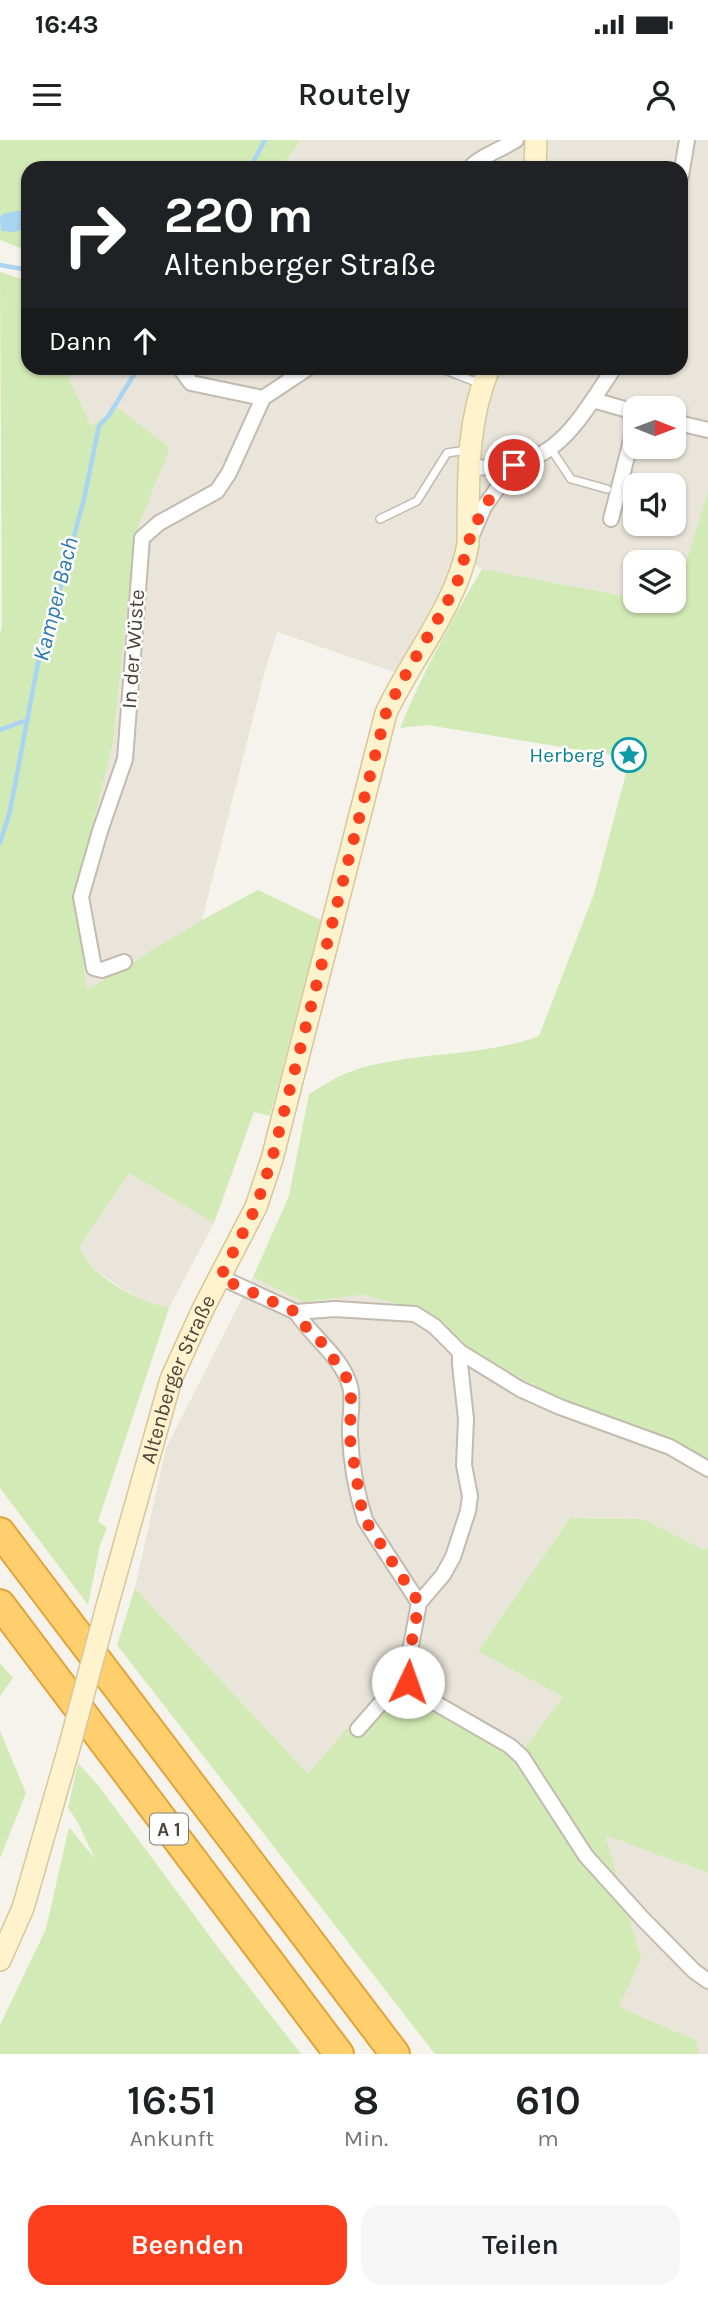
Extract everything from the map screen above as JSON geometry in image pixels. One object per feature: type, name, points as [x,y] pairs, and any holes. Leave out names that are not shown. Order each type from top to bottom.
[{"type":"highway","name":"A 1","points":[[0,1532],[395,2054]]},
{"type":"highway","name":"A 1","points":[[0,1604],[339,2054]]},
{"type":"main road","points":[[535,161],[536,140]]},
{"type":"main road","name":"Altenberger Straße","points":[[0,1960],[23,1908],[171,1378],[197,1320],[256,1207],[272,1159],[386,713],[399,684],[458,580],[465,561],[473,416],[486,376]]},
{"type":"street","points":[[475,161],[498,152],[516,140]]},
{"type":"street","points":[[684,161],[687,140]]},
{"type":"street","points":[[185,375],[191,383],[263,398],[298,375]]},
{"type":"street","points":[[470,458],[500,467],[537,457],[551,449],[574,426],[609,375]]},
{"type":"street","name":"In der Wüste","points":[[124,962],[102,970],[94,968],[81,897],[125,759],[142,538],[159,523],[217,491],[229,473],[263,398]]},
{"type":"street","points":[[593,400],[623,409]]},
{"type":"street","points":[[686,425],[708,430]]},
{"type":"street","points":[[611,519],[626,459]]},
{"type":"street","points":[[468,544],[484,507],[514,465]]},
{"type":"street","points":[[220,1278],[296,1312],[335,1309],[415,1314],[434,1326],[460,1352],[520,1389],[670,1447],[708,1469]]},
{"type":"street","points":[[296,1312],[346,1377],[351,1396],[350,1439],[365,1520],[419,1603]]},
{"type":"street","points":[[460,1352],[466,1419],[464,1448],[470,1496],[468,1511],[453,1557],[443,1575],[419,1603],[407,1667],[408,1682],[418,1692],[510,1746],[522,1757],[586,1856],[642,1918],[694,1971],[708,1981]]},
{"type":"street","points":[[358,1729],[394,1688],[408,1682]]},
{"type":"lane","points":[[551,449],[571,479],[607,489]]},
{"type":"lane","points":[[380,519],[417,501],[447,453],[470,458]]},
{"type":"shaded area","points":[[301,140],[708,140],[708,491],[686,562],[686,550],[623,550],[623,596],[482,569],[460,555],[403,675],[277,632],[202,920],[87,991],[75,896],[113,743],[135,535],[170,448],[91,427],[67,375],[688,375],[688,161],[286,161]]},
{"type":"shaded area","points":[[129,1173],[214,1223],[169,1308],[145,1302],[121,1288],[94,1269],[79,1247]]},
{"type":"shaded area","points":[[253,1277],[304,1302],[363,1295],[413,1308],[477,1354],[567,1403],[674,1439],[708,1461],[708,1547],[704,1550],[643,1519],[570,1518],[479,1651],[563,1697],[517,1758],[308,1774],[135,1588],[166,1448]]},
{"type":"shaded area","points":[[605,1834],[708,1873],[708,2054],[699,2054],[696,2040],[618,2007]]},
{"type":"green space","points":[[0,140],[301,140],[286,161],[21,161],[21,248],[0,240]]},
{"type":"green space","points":[[0,272],[21,279],[21,375],[67,375],[91,426],[118,408],[170,448],[135,535],[113,743],[75,896],[87,990],[202,920],[258,890],[321,920],[270,1116],[254,1112],[214,1223],[129,1173],[79,1247],[93,1268],[103,1277],[140,1298],[169,1308],[98,1521],[107,1528],[100,1545],[88,1605],[0,1488]]},
{"type":"green space","points":[[708,491],[708,1461],[674,1439],[567,1403],[477,1354],[413,1308],[363,1295],[304,1302],[253,1277],[289,1196],[309,1094],[346,1073],[375,1065],[493,1048],[539,1036],[594,894],[630,758],[427,725],[400,728],[448,627],[482,569],[623,596],[623,613],[686,613],[686,562]]},
{"type":"green space","points":[[570,1518],[643,1519],[704,1550],[708,1547],[708,1873],[605,1835],[641,1958],[619,2007],[696,2040],[699,2054],[435,2054],[117,1645],[135,1588],[308,1774],[384,1685],[517,1758],[563,1697],[478,1651]]},
{"type":"green space","points":[[0,1663],[13,1678],[0,1696]]},
{"type":"green space","points":[[0,1731],[26,1793],[0,1858]]},
{"type":"green space","points":[[78,1763],[98,1785],[301,2054],[0,2054],[0,2025],[46,1929],[69,1827],[95,1859],[68,1808]]},
{"type":"water","points":[[21,211],[21,230],[1,231],[0,217]]},
{"type":"waterway","name":"Kamper Bach","points":[[254,161],[265,140]]},
{"type":"waterway","points":[[0,265],[21,269]]},
{"type":"waterway","name":"Kamper Bach","points":[[0,843],[10,811],[38,663],[84,499],[99,426],[134,375]]},
{"type":"waterway","points":[[0,730],[27,720]]},
{"type":"place","name":"Herberg","points":[[629,755]]},
{"type":"route","points":[[408,1682],[407,1667],[419,1603],[365,1520],[350,1439],[351,1396],[346,1377],[296,1312],[220,1278],[256,1207],[272,1159],[386,713],[399,684],[458,580],[468,544],[484,507],[514,465]]}]
